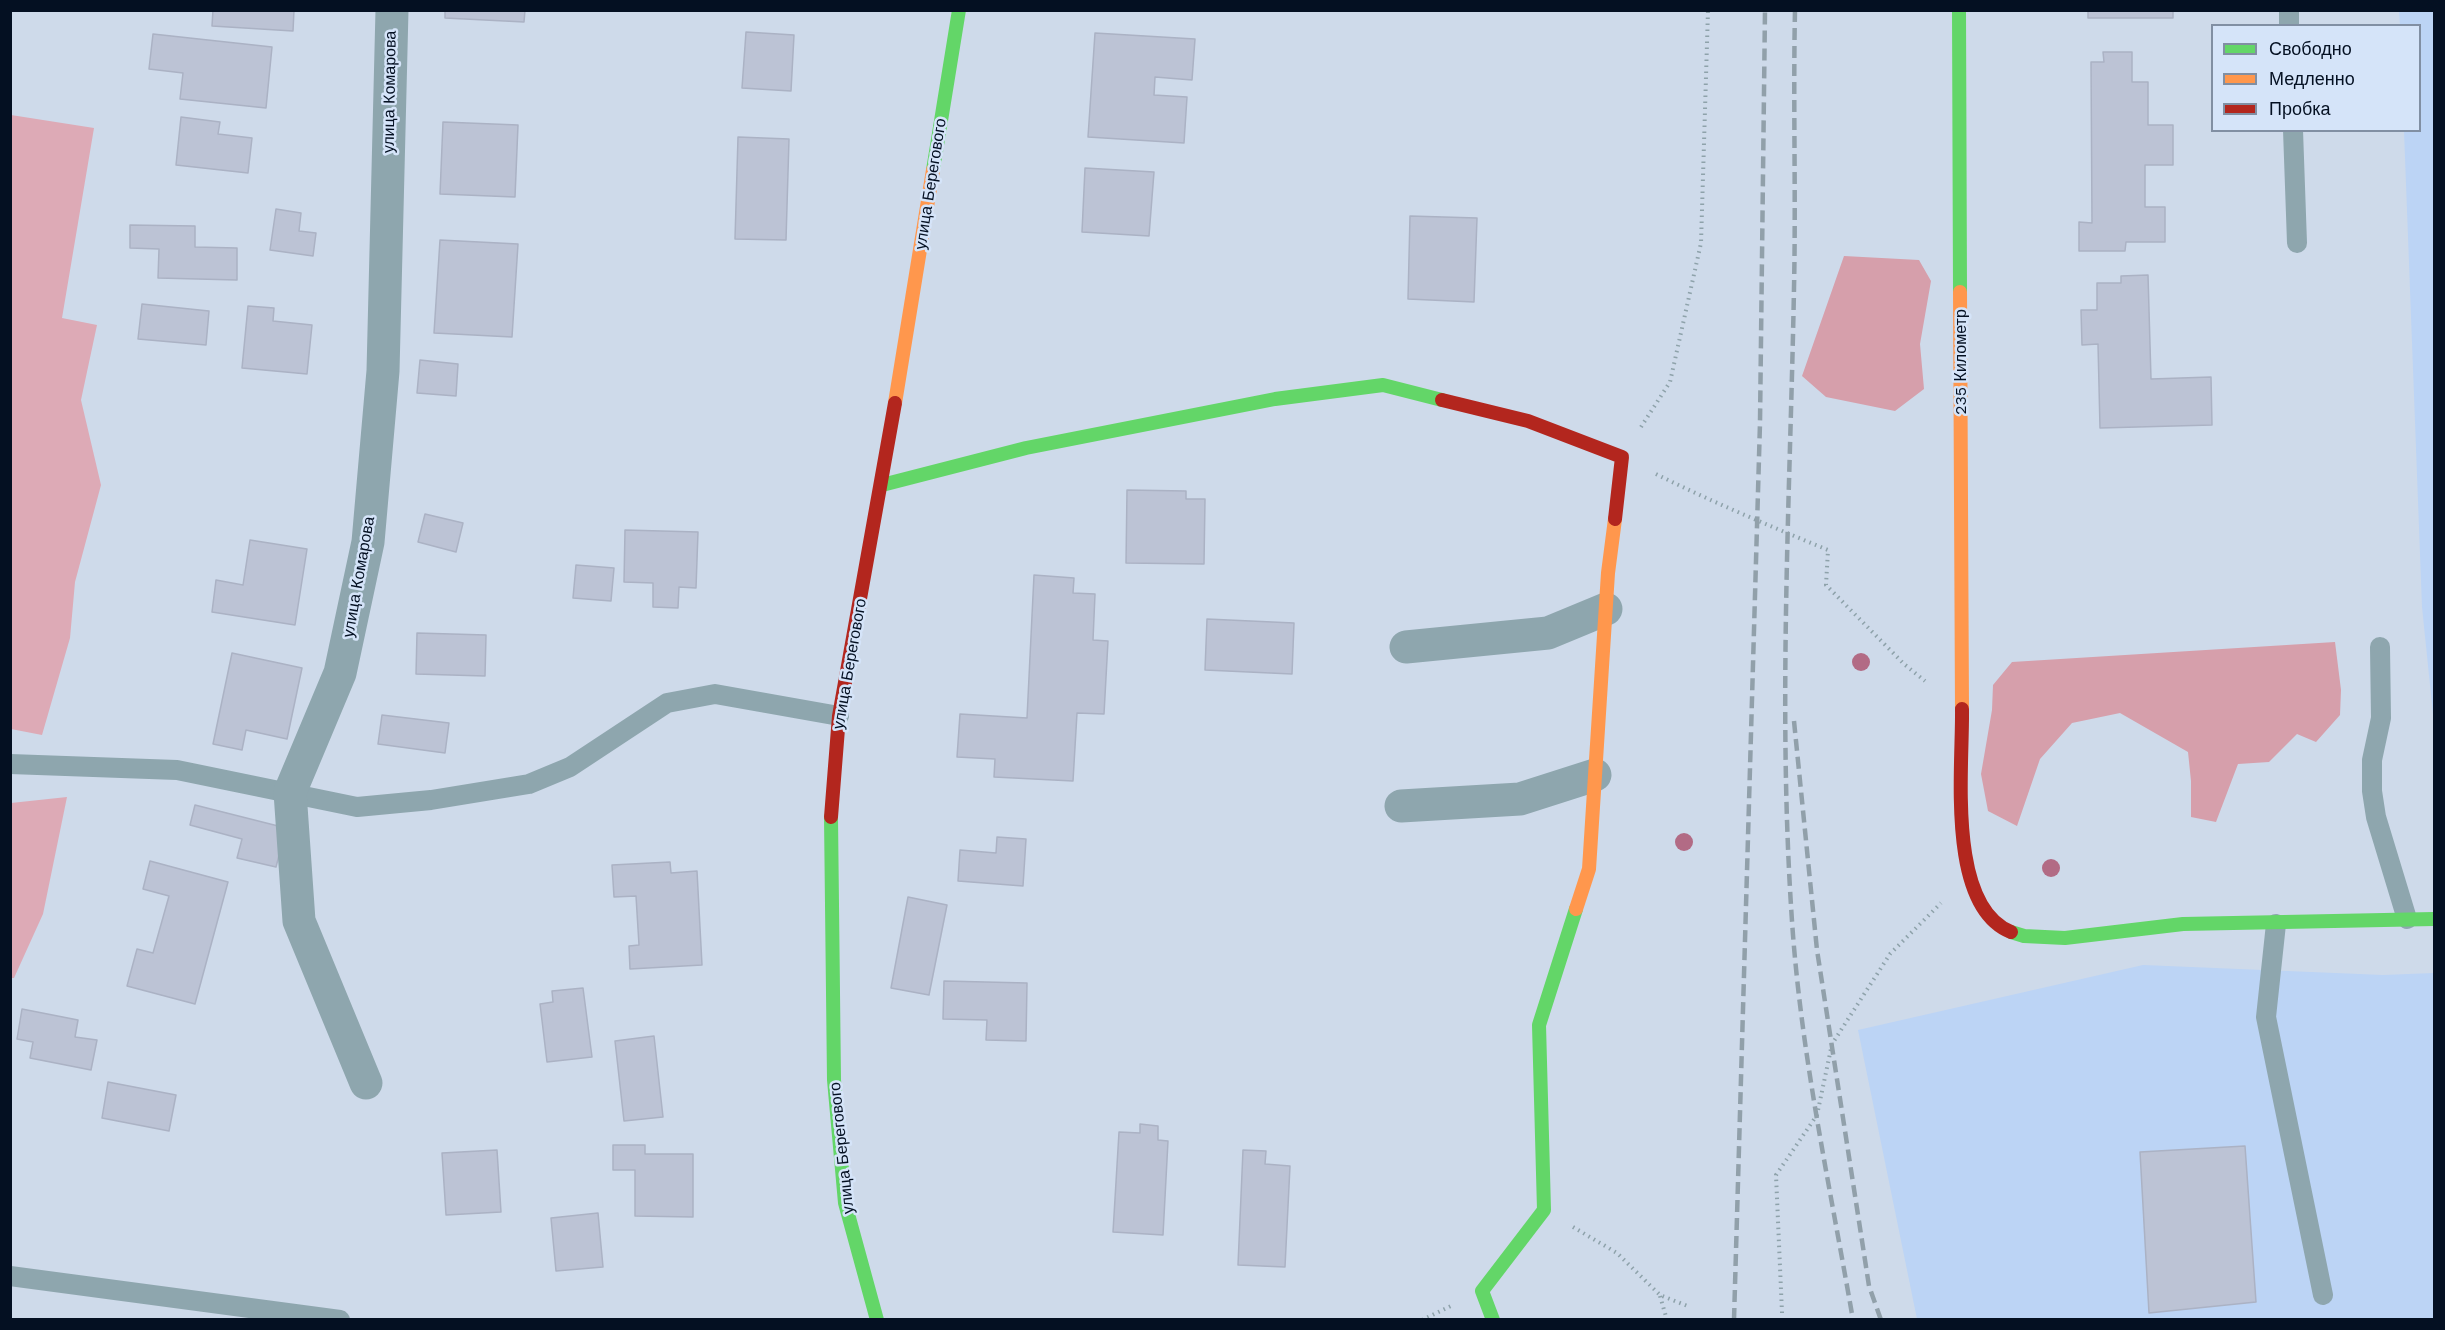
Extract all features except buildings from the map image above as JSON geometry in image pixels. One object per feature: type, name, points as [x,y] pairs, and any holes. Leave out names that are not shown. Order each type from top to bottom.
[{"type":"street","name":"улица Комарова","points":[[366,1083],[299,921],[290,792],[340,673],[368,542],[383,370],[392,10]]},
{"type":"street","name":"улица Берегового","points":[[870,1316],[845,1203],[834,1080],[831,814],[840,716],[882,485],[959,10]]},
{"type":"street","name":"235 Километр","points":[[1959,10],[1964,861],[1969,880],[1991,919],[2008,931],[2047,939],[2172,924],[2276,924],[2434,919]]},
{"type":"street","points":[[882,485],[1026,448],[1275,399],[1383,385],[1528,421],[1622,457],[1606,609],[1589,869],[1539,1025],[1544,1210],[1482,1291],[1493,1320]]},
{"type":"street","points":[[1406,647],[1548,633],[1606,609]]},
{"type":"street","points":[[1401,806],[1520,799],[1595,775]]},
{"type":"lane","points":[[2293,132],[2297,243]]},
{"type":"lane","points":[[2380,647],[2381,718],[2372,760],[2372,791],[2376,817],[2407,919]]},
{"type":"lane","points":[[10,764],[177,770],[357,807],[430,800],[530,784],[570,767],[667,703],[716,694],[840,716]]},
{"type":"lane","points":[[2276,924],[2266,1017],[2324,1295]]},
{"type":"lane","points":[[10,1275],[340,1320]]},
{"type":"path","points":[[1708,10],[1701,243],[1670,382],[1622,457],[1712,502],[1828,550],[1826,585],[1904,664],[1964,712]]},
{"type":"path","points":[[1782,1313],[1776,1175],[1817,1115],[1832,1044],[1890,954],[1939,904],[1969,880]]},
{"type":"path","points":[[1544,1210],[1617,1253],[1660,1295],[1690,1307]]},
{"type":"path","points":[[1660,1295],[1667,1320]]},
{"type":"shaded area","points":[[2399,11],[2434,11],[2434,724],[2422,607],[2404,132],[2421,132],[2421,24],[2400,24]]},
{"type":"shaded area","points":[[11,115],[94,128],[62,318],[97,325],[81,400],[101,485],[75,582],[70,638],[42,735],[11,729]]},
{"type":"shaded area","points":[[1844,256],[1919,260],[1931,281],[1920,344],[1924,389],[1895,411],[1826,397],[1802,376]]},
{"type":"shaded area","points":[[2335,642],[2341,690],[2340,715],[2316,742],[2297,734],[2269,762],[2238,764],[2216,822],[2191,817],[2188,752],[2120,713],[2072,723],[2040,759],[2017,826],[1988,811],[1981,774],[1992,710],[1993,685],[2012,662]]},
{"type":"shaded area","points":[[67,797],[43,914],[14,978],[11,978],[11,803]]},
{"type":"shaded area","points":[[2143,965],[2383,975],[2434,973],[2434,1319],[1917,1319],[1858,1030]]},
{"type":"railway","points":[[1734,1320],[1760,423],[1765,10]]},
{"type":"railway","points":[[1795,10],[1795,253],[1785,692],[1788,854],[1793,935],[1804,1032],[1818,1128],[1853,1320]]},
{"type":"railway","points":[[1794,721],[1817,950],[1869,1286],[1881,1320]]},
{"type":"traffic: fast","points":[[933,170],[959,10]]},
{"type":"traffic: fast","points":[[1959,10],[1960,292]]},
{"type":"traffic: fast","points":[[882,485],[1026,448],[1275,399],[1383,385],[1442,400]]},
{"type":"traffic: fast","points":[[831,817],[834,1080],[845,1203],[877,1320]]},
{"type":"traffic: fast","points":[[1493,1320],[1482,1291],[1544,1210],[1539,1025],[1576,909]]},
{"type":"traffic: fast","points":[[2011,932],[2024,936],[2065,938],[2183,924],[2434,919]]},
{"type":"traffic: slow","points":[[895,403],[933,170]]},
{"type":"traffic: slow","points":[[1960,292],[1962,709]]},
{"type":"traffic: slow","points":[[1576,909],[1589,869],[1608,573],[1615,519]]},
{"type":"traffic: jam","points":[[1442,400],[1528,421],[1622,457],[1615,519]]},
{"type":"traffic: jam","points":[[831,817],[839,716],[895,403]]},
{"type":"traffic: jam","points":[[1962,709],[1962,832],[1967,865],[1976,894],[1990,917],[2011,932]]}]
